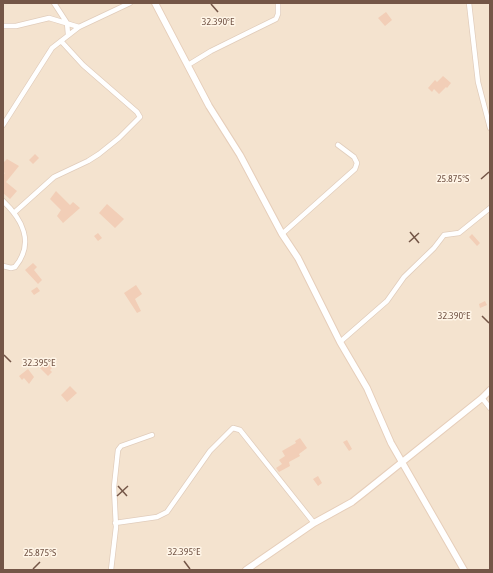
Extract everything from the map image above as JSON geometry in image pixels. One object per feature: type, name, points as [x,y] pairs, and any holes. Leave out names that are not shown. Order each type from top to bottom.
[{"type":"street","points":[[54,3],[67,23],[68,34]]},
{"type":"street","points":[[3,125],[52,48],[68,34],[79,27],[130,3]]},
{"type":"street","points":[[155,3],[208,106],[240,155],[282,234],[298,258],[340,342],[364,382],[391,442],[464,570]]},
{"type":"street","points":[[188,65],[211,51],[276,19],[278,14],[278,3]]},
{"type":"street","points":[[469,3],[478,82],[490,123],[490,128]]},
{"type":"street","points":[[3,26],[16,26],[49,18],[79,27]]},
{"type":"street","points":[[16,212],[54,177],[88,162],[119,138],[140,117],[137,112],[84,65],[61,40]]},
{"type":"street","points":[[282,234],[355,169],[357,163],[354,157],[338,145]]},
{"type":"street","points":[[3,201],[16,212],[25,236],[25,249],[15,266],[11,268],[3,266]]},
{"type":"street","points":[[340,342],[387,301],[404,277],[434,248],[444,235],[459,233],[490,208]]},
{"type":"street","points":[[246,570],[314,523],[352,502],[403,463],[490,390]]},
{"type":"street","points":[[482,398],[490,408]]},
{"type":"street","points":[[116,523],[157,517],[167,512],[210,451],[233,428],[240,430],[314,523]]},
{"type":"street","points":[[111,570],[114,554],[116,523],[114,487],[118,450],[121,446],[152,435]]},
{"type":"shaded area","points":[[3,3],[490,3],[490,570],[3,570]]},
{"type":"building","points":[[386,12],[392,20],[385,26],[378,18]]},
{"type":"building","points":[[443,76],[451,83],[439,94],[434,89],[432,92],[428,88],[435,80],[437,82]]},
{"type":"building","points":[[35,154],[39,158],[33,164],[29,160]]},
{"type":"building","points":[[7,159],[19,166],[6,182],[17,191],[10,199],[3,193],[3,175],[5,173],[3,172],[3,163]]},
{"type":"building","points":[[56,191],[70,205],[73,202],[80,208],[63,223],[57,216],[61,210],[50,199]]},
{"type":"building","points":[[107,204],[124,219],[115,228],[99,213]]},
{"type":"building","points":[[98,233],[102,238],[98,241],[94,236]]},
{"type":"building","points":[[472,234],[480,243],[477,246],[469,237]]},
{"type":"building","points":[[33,263],[37,267],[34,270],[42,280],[38,284],[25,270]]},
{"type":"building","points":[[136,285],[142,294],[135,299],[141,311],[137,313],[124,293]]},
{"type":"building","points":[[37,287],[40,291],[34,295],[31,291]]},
{"type":"building","points":[[485,301],[487,305],[480,308],[479,304]]},
{"type":"building","points":[[46,361],[52,368],[50,370],[52,372],[48,376],[40,368]]},
{"type":"building","points":[[28,369],[34,377],[29,384],[24,378],[22,380],[19,376]]},
{"type":"building","points":[[70,386],[77,393],[67,402],[61,395]]},
{"type":"building","points":[[300,438],[307,448],[299,454],[300,456],[289,462],[290,466],[279,472],[276,468],[282,464],[279,460],[285,456],[282,451],[296,443],[295,441]]},
{"type":"building","points":[[347,440],[352,449],[349,451],[343,442]]},
{"type":"building","points":[[318,476],[322,483],[318,486],[313,479]]}]
